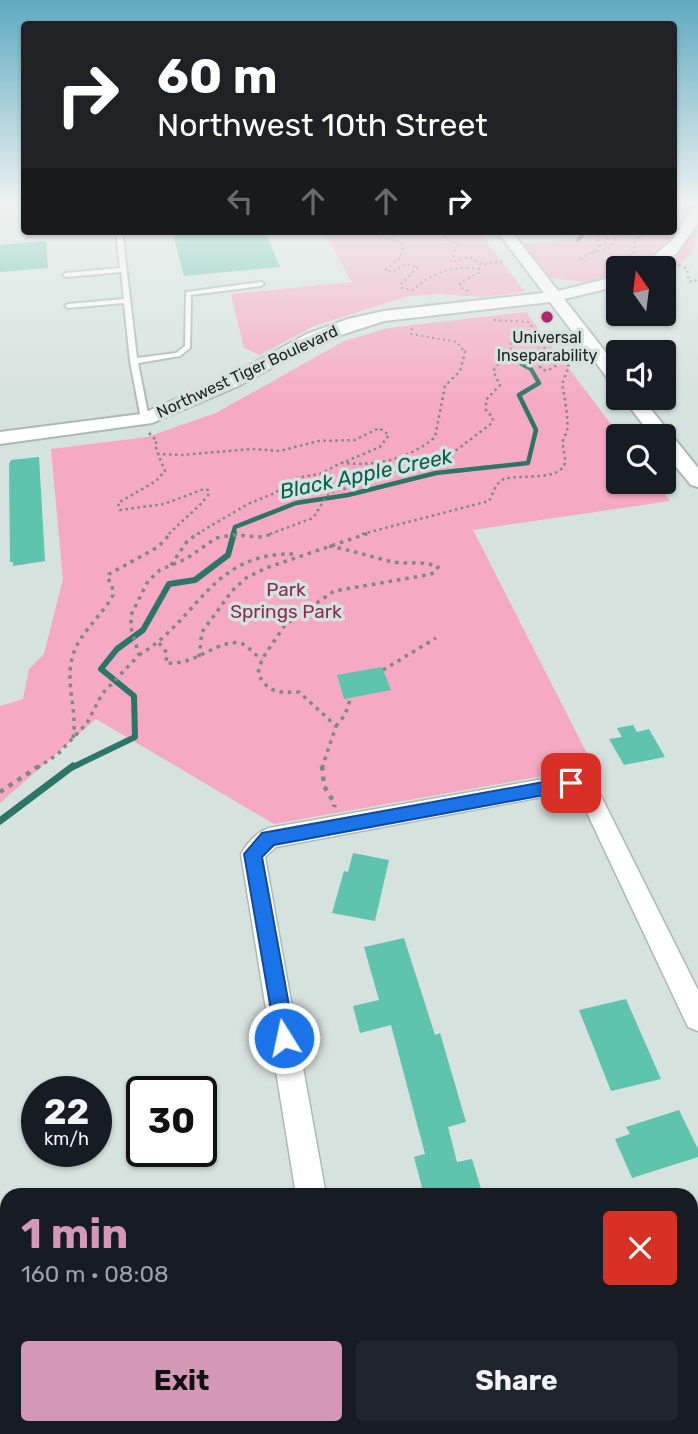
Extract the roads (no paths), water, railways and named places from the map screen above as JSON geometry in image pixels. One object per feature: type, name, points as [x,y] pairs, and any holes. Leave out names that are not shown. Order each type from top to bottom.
[{"type":"street","points":[[532,269],[606,364]]},
{"type":"street","name":"Northwest Tiger Boulevard","points":[[0,438],[144,423],[219,388],[313,338],[345,325],[384,316],[554,297],[606,278]]},
{"type":"street","points":[[641,410],[652,424]]},
{"type":"street","points":[[676,454],[698,481]]},
{"type":"street","points":[[310,1188],[253,854],[269,838],[571,783],[588,792],[698,1018]]},
{"type":"lane","points":[[66,275],[123,270],[144,423]]},
{"type":"lane","points":[[134,361],[178,355],[188,347],[188,293],[261,284]]},
{"type":"lane","points":[[68,306],[127,301]]},
{"type":"waterway","name":"Black Apple Creek","points":[[233,534],[235,527],[296,503],[348,495],[436,473],[528,463],[536,430],[519,395],[539,383],[531,369],[522,364],[534,357]]},
{"type":"waterway","name":"Black Apple Creek","points":[[71,768],[135,737],[134,696],[101,669],[117,649],[143,630],[169,584],[195,580],[228,555],[234,533]]},
{"type":"waterway","name":"Black Apple Creek","points":[[0,821],[73,766]]},
{"type":"place","name":"Universal Inseparability","points":[[547,317]]},
{"type":"park label","name":"Park Springs Park","points":[[286,600]]}]
